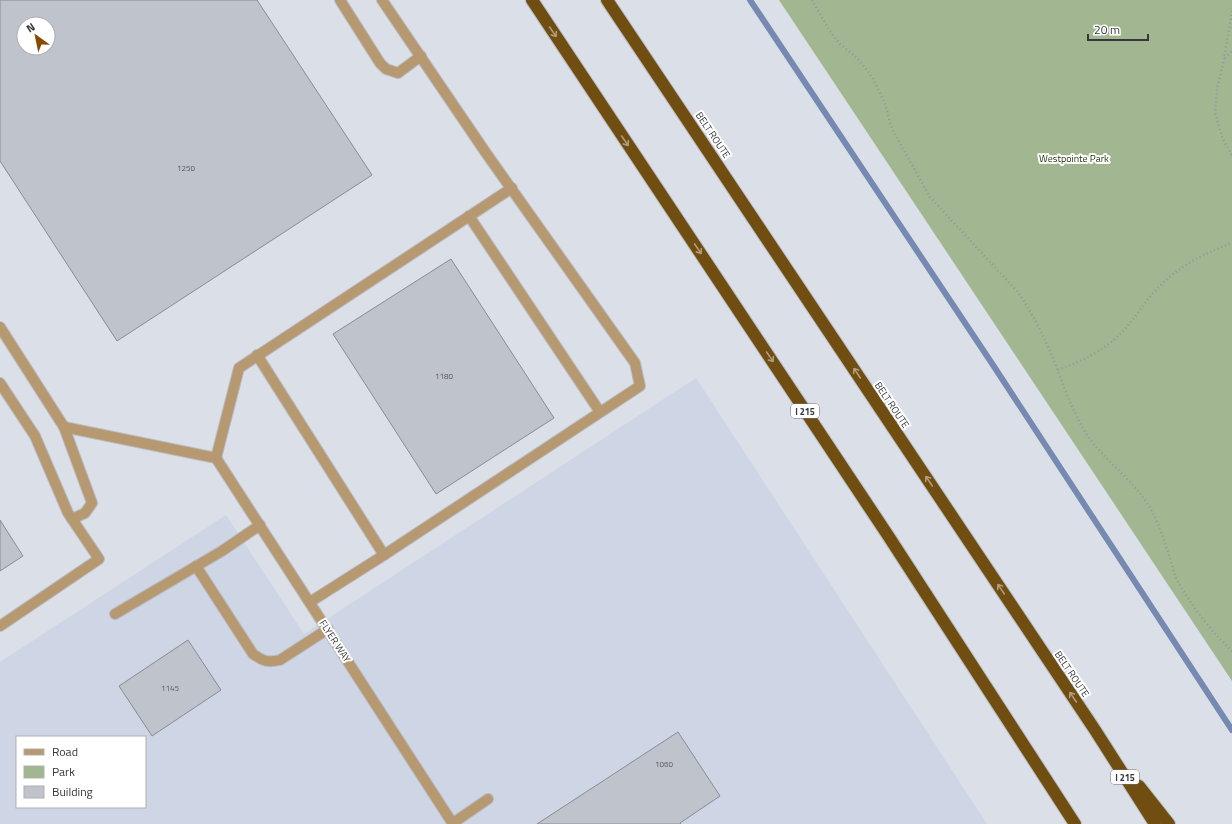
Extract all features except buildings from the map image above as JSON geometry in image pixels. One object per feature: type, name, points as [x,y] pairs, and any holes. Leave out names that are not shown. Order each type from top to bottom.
[{"type":"highway","name":"I 215","points":[[532,0],[890,537],[1075,824]]},
{"type":"highway","name":"BELT ROUTE","points":[[607,0],[1095,730],[1156,824]]},
{"type":"highway","points":[[1095,730],[1169,824]]},
{"type":"street","points":[[340,0],[380,63],[386,69],[398,73],[421,56]]},
{"type":"street","points":[[310,602],[384,555],[640,386],[635,363],[486,153],[382,0]]},
{"type":"street","points":[[64,427],[216,458],[239,368],[512,188]]},
{"type":"street","points":[[469,216],[600,412]]},
{"type":"street","points":[[0,327],[64,427],[92,503],[85,513],[72,519]]},
{"type":"street","points":[[258,355],[384,555]]},
{"type":"street","points":[[0,383],[35,436],[68,513],[99,559],[0,626]]},
{"type":"street","name":"FLYER WAY","points":[[216,458],[453,823]]},
{"type":"street","points":[[115,614],[222,551],[260,525]]},
{"type":"street","points":[[196,566],[253,654],[264,661],[272,662],[280,660],[328,629]]},
{"type":"street","points":[[453,823],[488,799]]},
{"type":"path","points":[[812,0],[829,30],[840,44],[859,60],[873,78],[885,104],[892,129],[930,197],[1028,306],[1058,370],[1070,405],[1087,435],[1098,450],[1135,488],[1149,506],[1161,532],[1178,582],[1200,614],[1232,652]]},
{"type":"path","points":[[1232,11],[1224,59],[1217,89],[1215,113],[1223,140],[1232,155]]},
{"type":"path","points":[[1224,59],[1232,51]]},
{"type":"path","points":[[1058,370],[1083,360],[1101,350],[1116,338],[1137,315],[1154,291],[1177,270],[1203,254],[1232,243]]},
{"type":"shaded area","points":[[696,378],[987,824],[0,824],[0,662],[226,515],[304,634]]},
{"type":"green space","name":"Westpointe Park","points":[[779,0],[1232,0],[1232,681]]},
{"type":"waterway","points":[[750,0],[993,365],[1232,730]]}]
